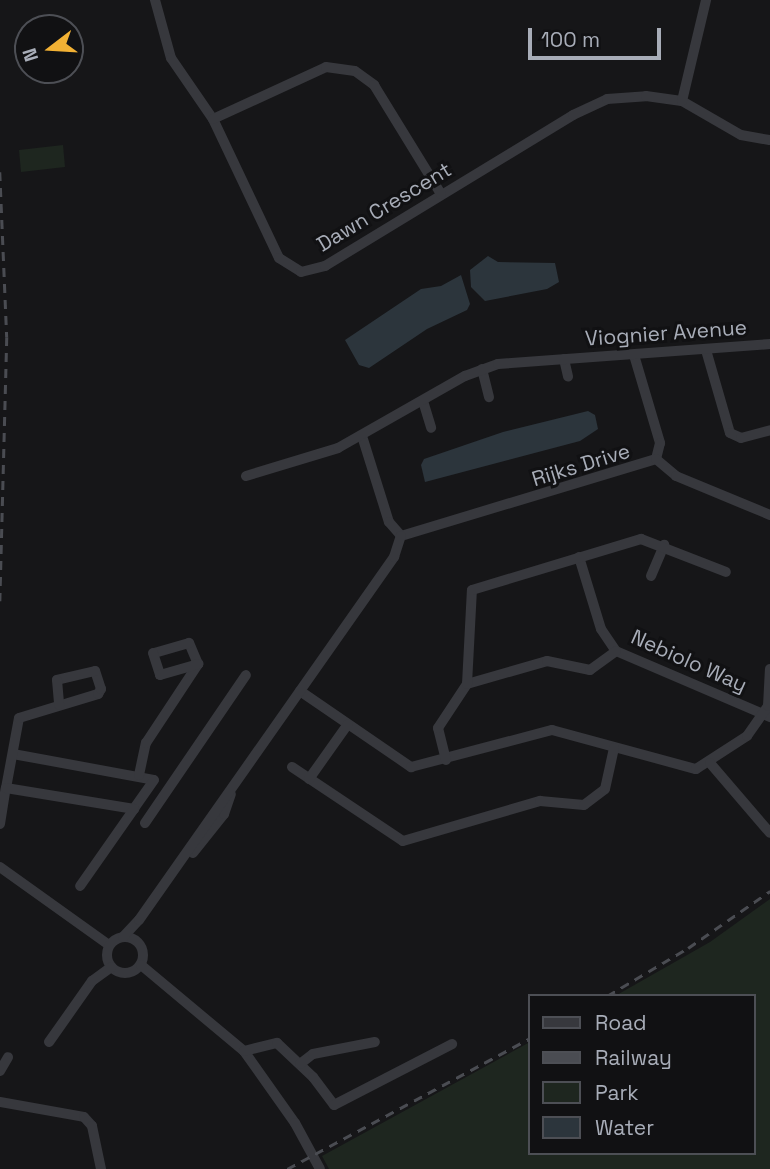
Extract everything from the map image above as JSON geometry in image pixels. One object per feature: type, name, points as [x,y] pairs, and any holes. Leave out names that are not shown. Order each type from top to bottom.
[{"type":"street","name":"Dawn Crescent","points":[[155,0],[171,58],[213,119],[279,258],[294,270],[325,266],[595,104],[633,96],[682,101],[741,135],[770,140]]},
{"type":"street","points":[[682,101],[706,0]]},
{"type":"street","points":[[213,119],[326,67],[355,71],[374,85],[441,194]]},
{"type":"street","name":"Viognier Avenue","points":[[246,476],[362,436],[482,369],[524,360],[634,355],[770,344]]},
{"type":"street","points":[[706,350],[730,433],[741,438],[770,429]]},
{"type":"street","points":[[634,355],[660,443],[656,459]]},
{"type":"street","name":"Viognier Avenue","points":[[564,359],[568,377]]},
{"type":"street","points":[[482,369],[489,397]]},
{"type":"street","points":[[423,401],[431,428]]},
{"type":"street","points":[[111,967],[107,954],[109,945],[122,937],[139,920],[394,557],[397,534],[362,436]]},
{"type":"street","name":"Rijks Drive","points":[[397,534],[656,459],[676,476],[770,515]]},
{"type":"street","points":[[446,760],[438,728],[467,684],[472,590],[640,539],[664,545],[726,572]]},
{"type":"street","points":[[651,576],[664,545]]},
{"type":"street","name":"Nebiolo Way","points":[[579,557],[601,629],[616,651],[766,716]]},
{"type":"street","points":[[467,684],[547,661],[590,670],[616,651]]},
{"type":"street","points":[[139,775],[146,743],[198,664]]},
{"type":"street","points":[[300,691],[411,767],[446,760],[552,730],[696,769],[710,763],[747,736],[766,716],[770,669]]},
{"type":"street","points":[[0,824],[22,714],[59,705],[100,692],[95,671],[57,680],[59,705]]},
{"type":"street","points":[[145,823],[246,675]]},
{"type":"street","points":[[309,779],[348,724]]},
{"type":"street","points":[[292,767],[403,841],[550,799],[584,805],[605,789],[614,748]]},
{"type":"street","points":[[13,754],[139,775],[168,789]]},
{"type":"street","points":[[710,763],[770,833]]},
{"type":"street","points":[[80,886],[154,780]]},
{"type":"street","points":[[6,788],[134,809]]},
{"type":"street","points":[[0,867],[109,945]]},
{"type":"street","points":[[111,967],[129,973],[141,965],[143,951],[137,941],[139,920]]},
{"type":"street","points":[[122,937],[137,941]]},
{"type":"street","points":[[141,965],[244,1051],[295,1123],[320,1169]]},
{"type":"street","points":[[49,1042],[92,981],[111,967]]},
{"type":"street","points":[[244,1051],[272,1041],[300,1064],[329,1102],[338,1105],[452,1044]]},
{"type":"street","points":[[300,1064],[313,1054],[375,1042]]},
{"type":"street","points":[[0,1071],[8,1057]]},
{"type":"street","points":[[0,1102],[85,1118],[92,1126],[101,1169]]},
{"type":"green space","points":[[63,145],[65,167],[21,172],[19,150]]},
{"type":"green space","points":[[770,899],[770,1169],[329,1169],[322,1156],[528,1043],[528,1155],[756,1155],[756,994],[619,994],[710,942]]},
{"type":"water","points":[[488,256],[498,262],[555,263],[559,282],[547,289],[485,301],[471,287],[470,270]]},
{"type":"water","points":[[461,275],[470,304],[467,310],[427,329],[369,368],[359,365],[345,340],[421,289],[441,286]]},
{"type":"water","points":[[588,411],[595,415],[598,429],[580,441],[425,482],[421,465],[424,459],[503,432]]},
{"type":"railway","points":[[0,172],[7,337],[0,601]]},
{"type":"railway","points":[[610,994],[688,948],[770,891]]},
{"type":"railway","points":[[287,1169],[528,1039]]}]
